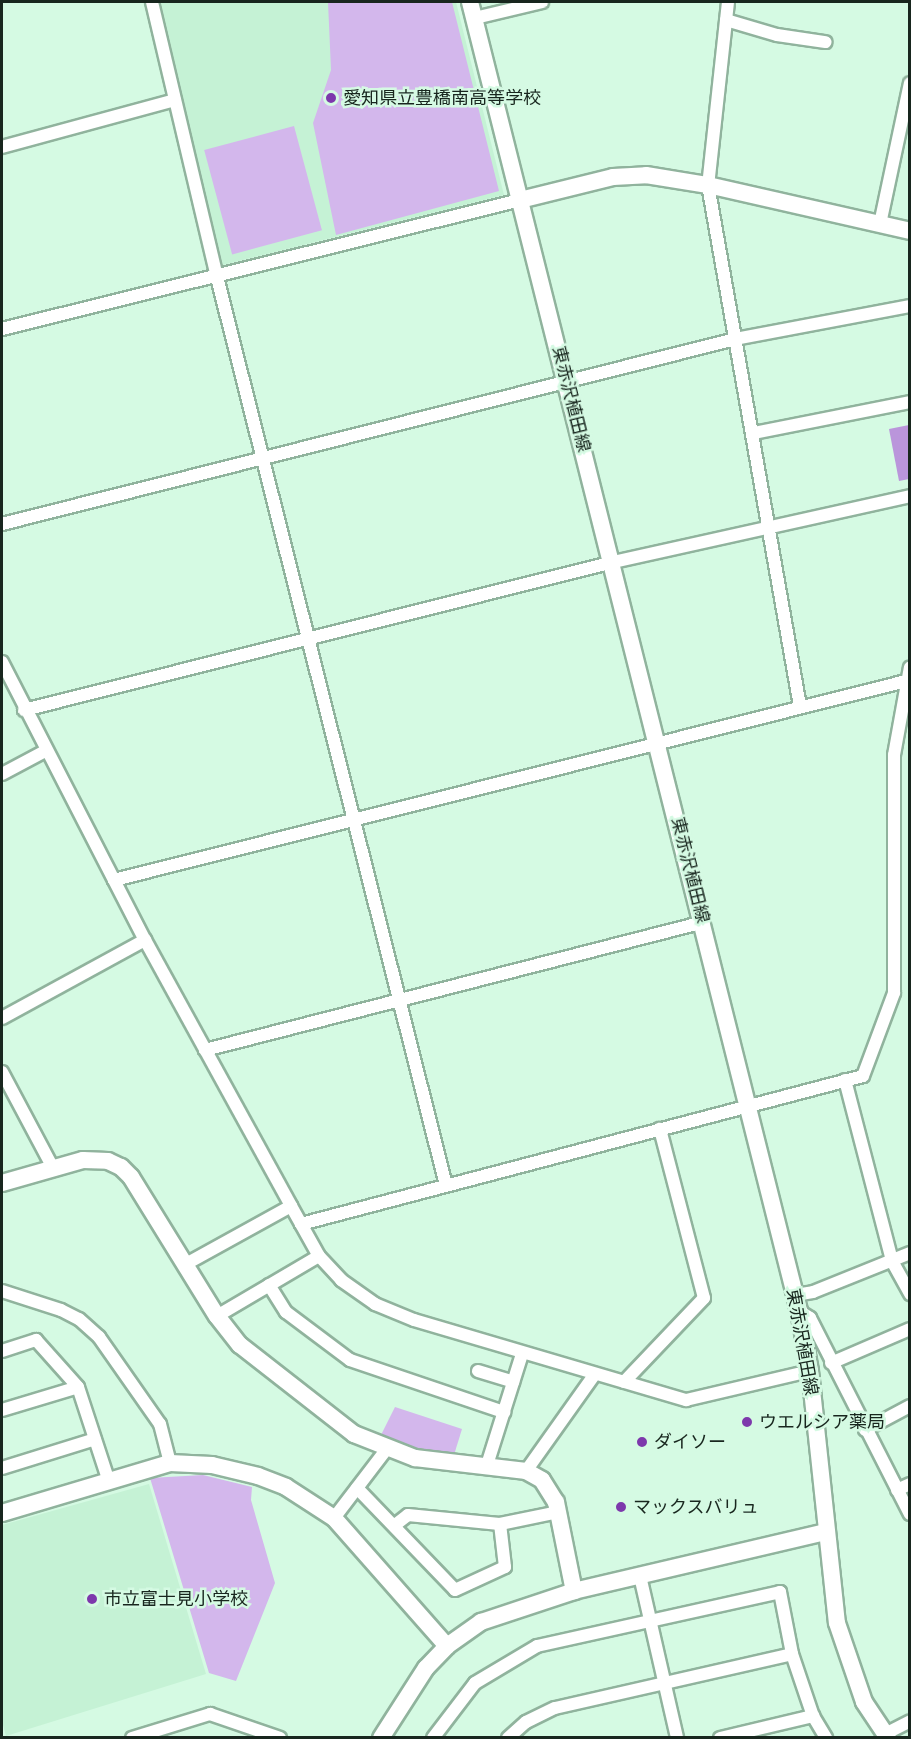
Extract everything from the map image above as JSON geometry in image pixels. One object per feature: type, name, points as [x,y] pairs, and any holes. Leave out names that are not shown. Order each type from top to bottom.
[{"type":"street","points":[[152,2],[217,277],[446,1185]]},
{"type":"street","name":"東赤沢植田線","points":[[470,2],[704,922],[797,1303],[810,1371],[837,1623],[850,1669],[864,1702],[887,1736]]},
{"type":"street","points":[[475,18],[542,2]]},
{"type":"street","points":[[728,2],[708,185],[754,433],[800,706]]},
{"type":"street","points":[[726,20],[777,35],[825,42]]},
{"type":"street","points":[[880,225],[909,83]]},
{"type":"street","points":[[2,147],[176,100]]},
{"type":"street","points":[[2,329],[520,200],[630,175],[708,185],[909,232]]},
{"type":"street","points":[[2,524],[735,339],[909,306]]},
{"type":"street","points":[[754,433],[909,402]]},
{"type":"street","points":[[24,710],[613,562],[909,496]]},
{"type":"street","points":[[2,662],[45,751],[145,940],[319,1256],[341,1280],[375,1304],[522,1354],[686,1400],[810,1371]]},
{"type":"street","points":[[114,880],[800,706],[908,676],[894,755],[894,993],[863,1076],[301,1224]]},
{"type":"street","points":[[2,774],[45,751]]},
{"type":"street","points":[[206,1050],[704,922]]},
{"type":"street","points":[[2,1018],[145,940]]},
{"type":"street","points":[[2,1072],[53,1168]]},
{"type":"street","points":[[846,1080],[892,1261],[909,1294]]},
{"type":"street","points":[[624,1382],[704,1298],[660,1129]]},
{"type":"street","points":[[2,1183],[53,1168],[96,1159],[121,1167],[131,1177],[217,1316],[256,1359],[354,1434],[386,1450],[414,1458],[526,1471],[548,1486],[558,1512],[574,1591]]},
{"type":"street","points":[[186,1264],[291,1206]]},
{"type":"street","points":[[909,1254],[813,1292],[797,1303],[810,1318],[909,1514]]},
{"type":"street","points":[[217,1316],[319,1256]]},
{"type":"street","points":[[269,1285],[286,1312],[350,1360],[504,1412]]},
{"type":"street","points":[[2,1291],[61,1310],[79,1319],[99,1337],[160,1424],[170,1463]]},
{"type":"street","points":[[831,1363],[909,1329]]},
{"type":"street","points":[[2,1351],[36,1340],[78,1387],[108,1479]]},
{"type":"street","points":[[487,1465],[522,1354]]},
{"type":"street","points":[[478,1371],[513,1382]]},
{"type":"street","points":[[526,1471],[595,1374]]},
{"type":"street","points":[[2,1410],[78,1387]]},
{"type":"street","points":[[865,1430],[909,1406]]},
{"type":"street","points":[[2,1468],[95,1439]]},
{"type":"street","points":[[334,1518],[386,1450]]},
{"type":"street","points":[[2,1513],[108,1479],[170,1463],[213,1465],[258,1476],[286,1487],[334,1518],[447,1646]]},
{"type":"street","points":[[897,1490],[909,1484]]},
{"type":"street","points":[[357,1488],[455,1590],[505,1567],[500,1524]]},
{"type":"street","points":[[395,1525],[408,1515],[500,1524],[558,1512]]},
{"type":"street","points":[[381,1737],[409,1689],[447,1646],[481,1622],[506,1610],[574,1591],[826,1532]]},
{"type":"street","points":[[640,1576],[677,1737]]},
{"type":"street","points":[[433,1737],[475,1683],[515,1656],[537,1646],[780,1592],[792,1654],[813,1716],[826,1737]]},
{"type":"street","points":[[508,1737],[526,1722],[555,1708],[792,1654]]},
{"type":"street","points":[[132,1737],[210,1714],[279,1737]]},
{"type":"street","points":[[720,1737],[813,1716]]},
{"type":"street","points":[[887,1736],[909,1721]]},
{"type":"shaded area","name":"愛知県立豊橋南高等学校","points":[[158,2],[456,2],[504,195],[223,265]]},
{"type":"shaded area","points":[[328,2],[452,2],[499,191],[336,235],[313,123],[331,70]]},
{"type":"shaded area","points":[[294,126],[322,230],[232,254],[204,150]]},
{"type":"shaded area","points":[[909,425],[909,479],[899,481],[889,429]]},
{"type":"shaded area","points":[[395,1407],[462,1429],[454,1455],[409,1450],[380,1437]]},
{"type":"shaded area","points":[[203,1475],[252,1487],[251,1500],[275,1583],[236,1681],[209,1673],[150,1478]]},
{"type":"shaded area","name":"市立富士見小学校","points":[[149,1484],[206,1674],[6,1736],[2,1721],[2,1525]]},
{"type":"place","name":"愛知県立豊橋南高等学校","points":[[331,98]]},
{"type":"place","name":"ウエルシア薬局","points":[[747,1422]]},
{"type":"place","name":"ダイソー","points":[[642,1442]]},
{"type":"place","name":"マックスバリュ","points":[[621,1507]]},
{"type":"place","name":"市立富士見小学校","points":[[92,1599]]}]
